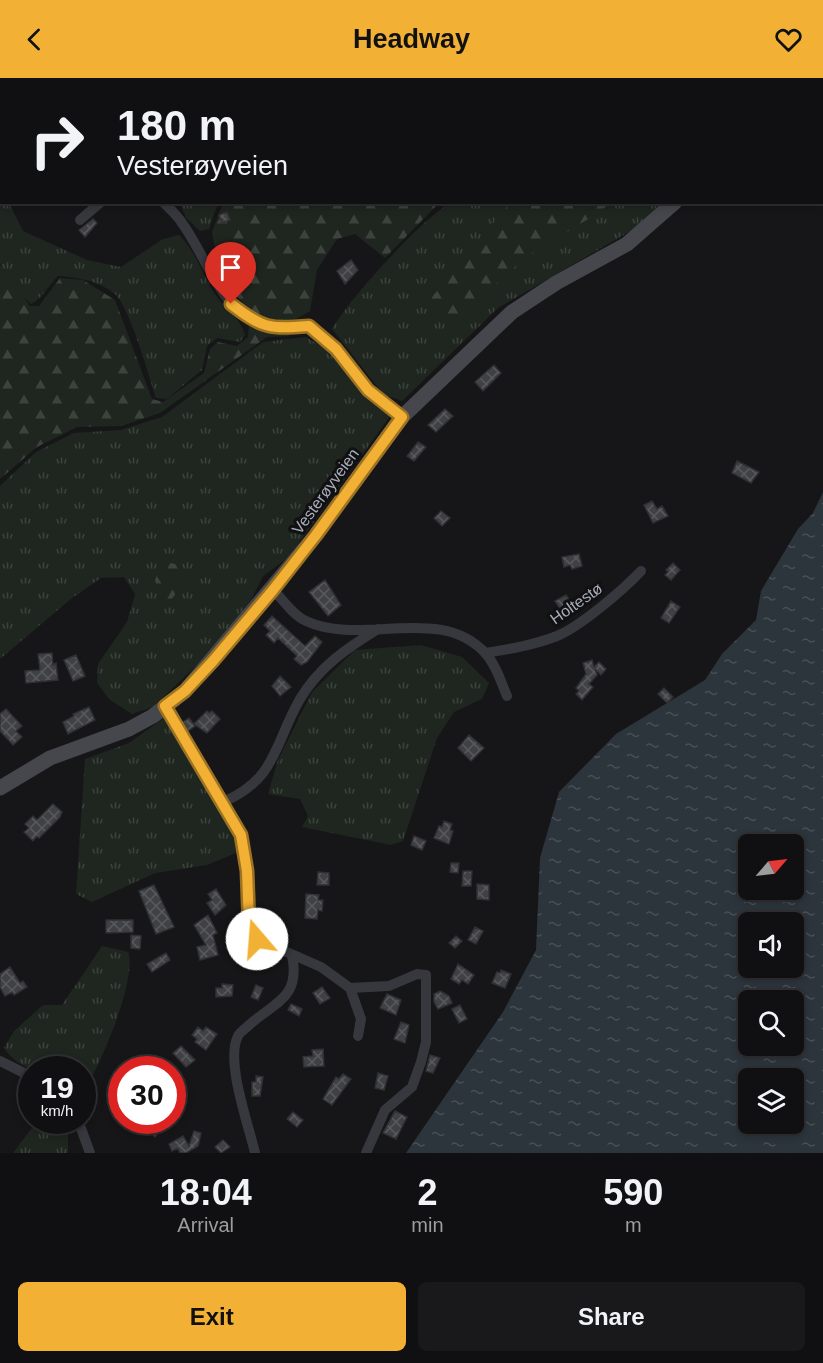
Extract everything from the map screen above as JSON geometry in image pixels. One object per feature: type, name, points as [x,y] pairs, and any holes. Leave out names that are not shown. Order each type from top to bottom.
[{"type":"main road","name":"Vesterøyveien","points":[[0,788],[50,758],[129,729],[185,691],[273,590],[402,417],[512,312],[556,283],[627,244],[673,204]]},
{"type":"street","points":[[80,220],[99,204]]},
{"type":"street","points":[[165,204],[182,222],[210,273],[231,304],[256,323],[278,328],[309,326],[336,349],[368,390],[402,417]]},
{"type":"street","name":"Holtestø","points":[[485,653],[527,646],[560,635],[624,589],[641,571]]},
{"type":"street","points":[[273,590],[298,616],[313,624],[346,629],[437,629],[460,634],[485,653],[507,696]]},
{"type":"street","points":[[223,802],[247,791],[269,766],[300,699],[320,672],[342,652],[379,629]]},
{"type":"street","points":[[165,706],[241,835],[251,931],[257,939],[321,967],[350,988],[361,1019],[358,1036]]},
{"type":"street","points":[[255,1153],[238,1092],[235,1054],[238,1036],[259,1015],[283,1001],[292,985],[292,956]]},
{"type":"street","points":[[350,988],[389,986],[417,974],[426,975],[426,1042],[421,1062],[412,1087],[385,1110],[366,1153]]},
{"type":"street","points":[[0,1061],[18,1070]]},
{"type":"street","points":[[83,1134],[90,1153]]},
{"type":"green space","points":[[0,204],[10,204],[23,231],[87,260],[121,267],[163,239],[179,235],[194,256],[215,294],[236,318],[245,335],[240,342],[217,338],[207,346],[202,370],[167,399],[156,398],[133,327],[115,294],[88,280],[58,276],[31,304],[19,293],[0,263]]},
{"type":"green space","points":[[180,204],[218,204],[209,229],[200,231],[186,218]]},
{"type":"green space","points":[[223,204],[438,204],[385,258],[355,234],[337,239],[317,270],[310,311],[291,322],[264,316],[243,303],[231,288],[240,281],[233,269],[218,267],[212,232]]},
{"type":"green space","points":[[449,204],[661,204],[632,230],[498,308],[402,401],[383,394],[332,329],[386,261],[437,212]]},
{"type":"green space","points":[[509,204],[609,204],[526,257],[459,317],[434,316],[428,302]]},
{"type":"green space","points":[[0,264],[30,306],[39,306],[60,278],[83,280],[115,300],[152,399],[163,402],[204,373],[210,349],[218,342],[237,346],[248,337],[249,325],[290,336],[267,337],[160,413],[121,426],[77,427],[37,447],[0,479]]},
{"type":"green space","points":[[306,337],[329,351],[358,387],[390,416],[289,557],[263,576],[252,598],[220,643],[153,707],[132,714],[110,700],[97,683],[98,664],[127,622],[135,594],[124,577],[101,578],[72,598],[0,659],[0,486],[36,452],[74,433],[121,430],[162,417],[263,342]]},
{"type":"green space","points":[[163,562],[182,565],[184,584],[170,601],[160,597],[155,580]]},
{"type":"green space","points":[[421,645],[462,657],[489,683],[482,699],[454,712],[437,738],[403,841],[391,845],[302,827],[308,816],[300,799],[268,794],[278,760],[312,692],[355,650]]},
{"type":"green space","points":[[167,716],[235,832],[238,852],[207,865],[155,873],[92,902],[76,894],[85,759],[129,743]]},
{"type":"green space","points":[[102,946],[128,952],[130,965],[122,1002],[96,1068],[96,1056],[18,1056],[18,1062],[4,1048],[14,1031],[43,1005],[62,1005]]},
{"type":"green space","points":[[27,1134],[68,1134],[68,1153],[13,1153]]},
{"type":"water","points":[[823,492],[823,1153],[406,1153],[503,1012],[536,950],[540,858],[559,792],[616,734],[705,680],[722,654],[756,620],[761,591],[798,529],[813,513]]},
{"type":"building","points":[[227,212],[230,220],[222,223],[219,215]]},
{"type":"building","points":[[93,219],[97,223],[85,237],[79,230]]},
{"type":"building","points":[[351,260],[358,270],[345,284],[337,271]]},
{"type":"building","points":[[230,271],[234,278],[226,283],[222,276]]},
{"type":"building","points":[[494,365],[501,373],[483,391],[475,382]]},
{"type":"building","points":[[445,409],[453,416],[436,432],[428,425]]},
{"type":"building","points":[[418,442],[426,447],[414,461],[407,456]]},
{"type":"building","points":[[737,461],[759,472],[751,483],[732,473]]},
{"type":"building","points":[[652,501],[657,509],[662,506],[668,516],[653,523],[644,505]]},
{"type":"building","points":[[441,511],[450,518],[442,526],[434,518]]},
{"type":"building","points":[[579,554],[582,566],[572,569],[570,565],[564,567],[562,557]]},
{"type":"building","points":[[673,563],[680,570],[671,580],[665,575],[668,572],[666,570]]},
{"type":"building","points":[[325,580],[341,605],[328,616],[309,592]]},
{"type":"building","points":[[566,595],[573,606],[562,612],[555,601]]},
{"type":"building","points":[[671,601],[680,607],[669,623],[661,618]]},
{"type":"building","points":[[272,616],[305,646],[315,636],[322,642],[307,662],[301,665],[294,659],[297,656],[278,638],[274,643],[266,635],[270,631],[264,625]]},
{"type":"building","points":[[52,653],[58,680],[26,683],[25,671],[40,670],[38,654]]},
{"type":"building","points":[[76,655],[85,676],[73,681],[64,660]]},
{"type":"building","points":[[592,660],[594,667],[599,662],[606,669],[601,675],[595,669],[597,675],[589,684],[593,687],[582,700],[576,694],[579,691],[576,688],[586,674],[583,663]]},
{"type":"building","points":[[280,676],[291,687],[280,696],[272,686]]},
{"type":"building","points":[[664,688],[673,697],[667,703],[658,694]]},
{"type":"building","points":[[89,707],[95,720],[68,734],[63,722],[74,716],[73,714]]},
{"type":"building","points":[[6,709],[22,726],[16,731],[22,737],[13,745],[0,731],[0,714]]},
{"type":"building","points":[[207,711],[209,713],[212,711],[220,719],[207,733],[194,724]]},
{"type":"building","points":[[189,718],[195,726],[188,731],[183,722]]},
{"type":"building","points":[[469,735],[484,748],[471,761],[458,748]]},
{"type":"building","points":[[53,804],[62,812],[60,817],[33,841],[24,832],[29,828],[25,824],[33,816],[37,820]]},
{"type":"building","points":[[444,821],[452,824],[450,830],[453,831],[449,844],[434,838]]},
{"type":"building","points":[[414,836],[426,841],[422,850],[411,845]]},
{"type":"building","points":[[451,863],[459,863],[458,873],[450,872]]},
{"type":"building","points":[[463,871],[472,871],[471,886],[462,886]]},
{"type":"building","points":[[318,872],[329,873],[329,885],[317,885]]},
{"type":"building","points":[[477,884],[489,885],[489,900],[477,899]]},
{"type":"building","points":[[154,885],[174,927],[156,934],[139,891]]},
{"type":"building","points":[[216,889],[226,905],[215,915],[207,903],[212,900],[208,894]]},
{"type":"building","points":[[306,894],[319,895],[318,900],[323,900],[322,911],[318,910],[317,919],[305,918]]},
{"type":"building","points":[[208,915],[217,933],[213,935],[218,955],[200,960],[197,947],[206,945],[194,925]]},
{"type":"building","points":[[106,920],[133,920],[133,932],[106,933]]},
{"type":"building","points":[[475,927],[483,931],[476,944],[468,940]]},
{"type":"building","points":[[131,935],[141,936],[140,949],[131,948]]},
{"type":"building","points":[[456,936],[462,941],[455,948],[449,943]]},
{"type":"building","points":[[238,944],[241,953],[231,957],[227,947]]},
{"type":"building","points":[[166,953],[170,960],[152,972],[147,964]]},
{"type":"building","points":[[458,964],[474,975],[468,984],[462,980],[459,984],[451,979]]},
{"type":"building","points":[[10,967],[20,983],[23,981],[27,987],[14,995],[12,992],[5,996],[0,987],[0,974]]},
{"type":"building","points":[[501,970],[511,974],[505,988],[492,983],[497,972],[500,973]]},
{"type":"building","points":[[222,984],[233,985],[232,996],[216,997],[216,988],[222,988]]},
{"type":"building","points":[[256,985],[263,988],[258,1000],[251,997]]},
{"type":"building","points":[[322,987],[330,998],[320,1004],[313,993]]},
{"type":"building","points":[[440,991],[449,996],[452,1003],[438,1009],[434,1002],[434,994]]},
{"type":"building","points":[[387,994],[401,1000],[396,1015],[380,1008]]},
{"type":"building","points":[[291,1004],[302,1009],[299,1016],[288,1010]]},
{"type":"building","points":[[460,1005],[467,1019],[459,1023],[452,1009]]},
{"type":"building","points":[[401,1022],[409,1025],[405,1043],[394,1039]]},
{"type":"building","points":[[198,1027],[203,1031],[206,1027],[217,1034],[206,1050],[195,1042],[197,1039],[192,1035]]},
{"type":"building","points":[[181,1046],[195,1060],[186,1067],[186,1056],[176,1056],[173,1053]]},
{"type":"building","points":[[323,1049],[324,1066],[304,1067],[303,1057],[313,1056],[312,1050]]},
{"type":"building","points":[[430,1055],[440,1058],[433,1073],[426,1071]]},
{"type":"building","points":[[378,1073],[388,1076],[384,1090],[375,1088]]},
{"type":"building","points":[[343,1074],[351,1079],[332,1105],[323,1099],[336,1077],[339,1079]]},
{"type":"building","points":[[256,1076],[263,1077],[260,1096],[252,1096],[252,1082],[256,1082]]},
{"type":"building","points":[[395,1111],[407,1117],[396,1139],[383,1133]]},
{"type":"building","points":[[293,1112],[303,1120],[297,1127],[287,1119]]},
{"type":"building","points":[[194,1131],[201,1133],[198,1146],[186,1153],[180,1153],[178,1148],[172,1151],[169,1144],[183,1136],[189,1146]]},
{"type":"building","points":[[223,1140],[230,1147],[221,1153],[215,1147]]},
{"type":"route","points":[[231,304],[256,323],[278,328],[309,326],[336,349],[368,390],[402,417],[273,590],[213,661],[185,691],[165,706],[241,835],[246,856],[249,924],[257,939]]}]
